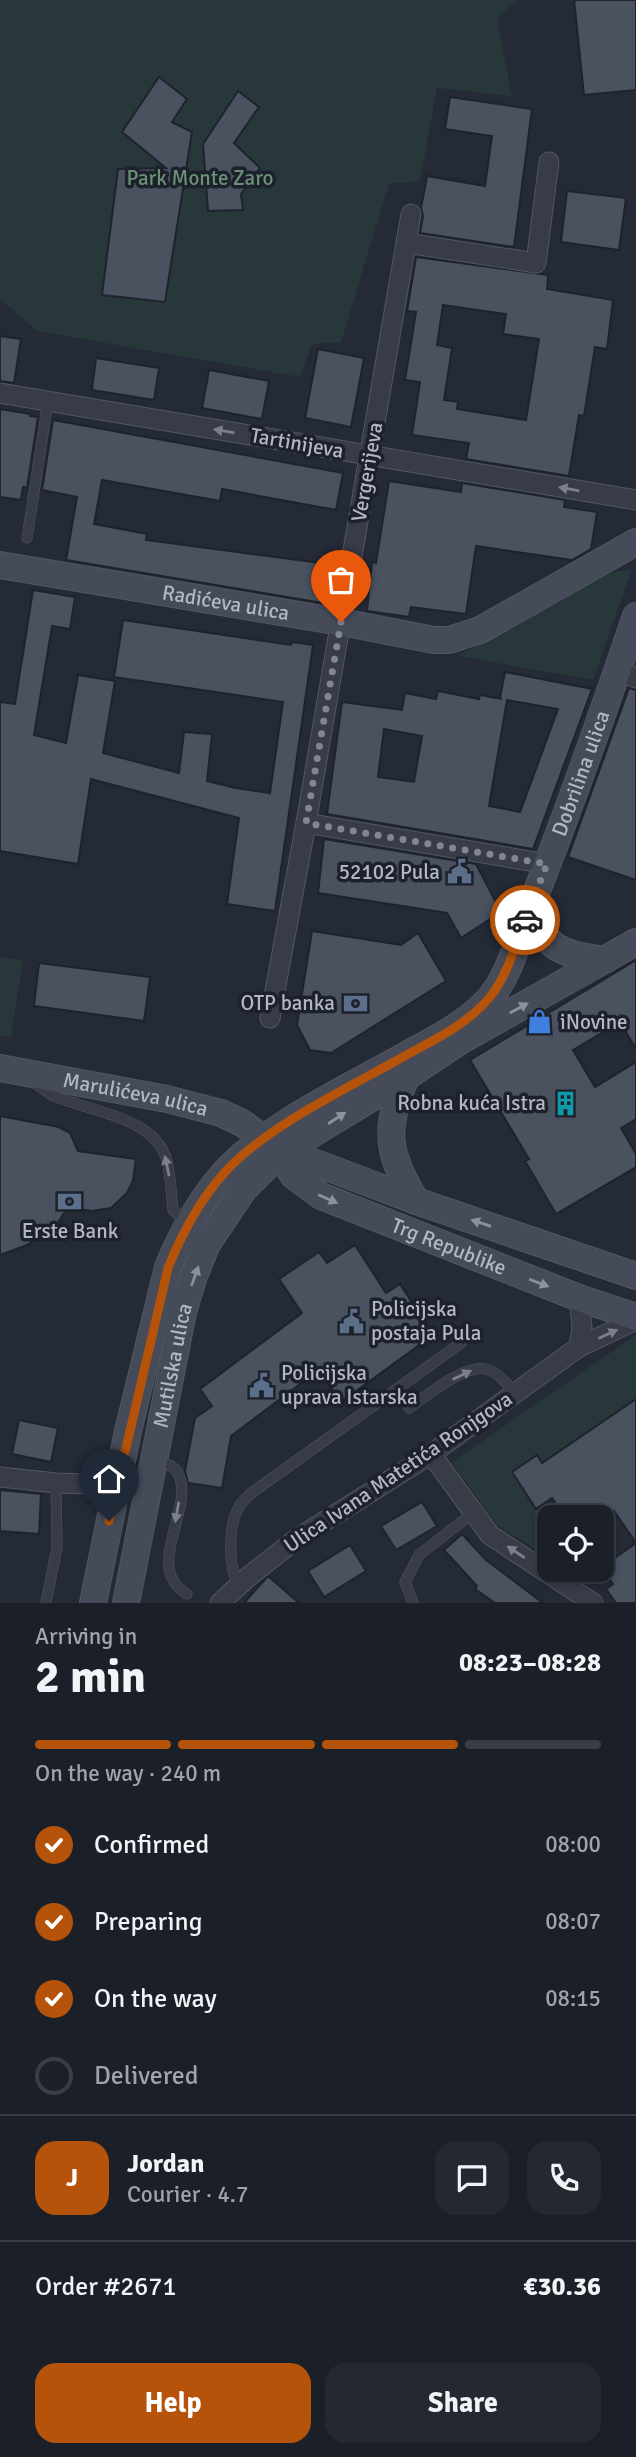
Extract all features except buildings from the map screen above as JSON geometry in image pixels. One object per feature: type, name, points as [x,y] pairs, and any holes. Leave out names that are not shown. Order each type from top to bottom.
[{"type":"main road","name":"Radićeva ulica","points":[[0,565],[434,640],[449,640],[469,635],[636,542]]},
{"type":"main road","name":"Dobrilina ulica","points":[[455,1036],[492,995],[509,962],[627,674],[636,616]]},
{"type":"main road","points":[[529,910],[545,939],[555,947],[574,955],[605,960]]},
{"type":"main road","points":[[271,1147],[323,1102],[636,942]]},
{"type":"main road","points":[[194,1215],[226,1171],[406,1076],[455,1036]]},
{"type":"main road","name":"Marulićeva ulica","points":[[8,1069],[167,1099],[221,1113],[242,1123],[271,1147]]},
{"type":"main road","points":[[406,1076],[394,1104],[391,1140],[395,1163],[416,1200]]},
{"type":"main road","name":"Trg Republike","points":[[271,1147],[625,1272]]},
{"type":"main road","name":"Trg Republike","points":[[271,1147],[294,1176],[321,1196],[636,1319]]},
{"type":"main road","name":"Mutilska ulica","points":[[126,1603],[183,1312],[194,1276],[207,1244],[257,1174],[271,1147]]},
{"type":"main road","name":"Mutilska ulica","points":[[93,1603],[117,1484],[168,1268],[177,1243],[194,1215]]},
{"type":"street","points":[[406,243],[536,263],[549,162]]},
{"type":"street","name":"Vergerijeva","points":[[270,1018],[411,214]]},
{"type":"street","name":"Tartinijeva","points":[[0,393],[636,500]]},
{"type":"street","points":[[306,823],[547,864]]},
{"type":"street","points":[[579,1298],[582,1327],[579,1347]]},
{"type":"street","name":"Ulica Ivana Matetića Ronjgova","points":[[220,1603],[295,1540],[431,1454],[579,1347],[636,1319]]},
{"type":"street","points":[[431,1454],[490,1535],[593,1603]]},
{"type":"street","points":[[0,1477],[56,1483],[148,1486]]},
{"type":"lane","points":[[27,538],[48,401]]},
{"type":"lane","points":[[8,1069],[53,1095],[133,1123],[150,1135],[161,1146],[167,1160],[173,1210],[186,1217],[194,1215]]},
{"type":"lane","points":[[239,1585],[233,1577],[230,1551],[239,1506],[250,1494],[461,1343]]},
{"type":"lane","points":[[409,1408],[462,1373],[473,1369],[492,1372],[515,1393]]},
{"type":"lane","points":[[154,1459],[178,1472],[178,1509],[169,1558],[170,1576],[180,1590],[187,1594]]},
{"type":"lane","points":[[46,1603],[57,1547],[56,1483]]},
{"type":"lane","points":[[413,1603],[405,1581],[419,1555],[474,1512]]},
{"type":"green space","name":"Park Monte Zaro","points":[[0,0],[518,0],[497,18],[512,96],[437,88],[420,181],[389,184],[341,342],[312,344],[300,377],[37,331],[0,299]]},
{"type":"green space","points":[[632,569],[593,680],[458,656],[604,574]]},
{"type":"green space","points":[[0,957],[23,960],[11,1037],[0,1036]]},
{"type":"green space","points":[[636,1335],[636,1399],[542,1463],[537,1455],[512,1472],[537,1508],[537,1550],[497,1525],[452,1462]]},
{"type":"way so far","points":[[341,622],[306,823],[547,864],[525,920]]},
{"type":"place","name":"52102 Pula","points":[[460,872]]},
{"type":"place","name":"OTP banka","points":[[355,1003]]},
{"type":"place","name":"iNovine","points":[[540,1022]]},
{"type":"place","name":"Robna kuća Istra","points":[[566,1103]]},
{"type":"place","name":"Erste Bank","points":[[70,1202]]},
{"type":"place","name":"Policijska postaja Pula","points":[[351,1321]]},
{"type":"place","name":"Policijska uprava Istarska","points":[[261,1385]]},
{"type":"route","points":[[109,1521],[168,1268],[177,1243],[211,1189],[241,1156],[264,1139],[472,1016],[492,995],[509,962],[525,920]]}]
